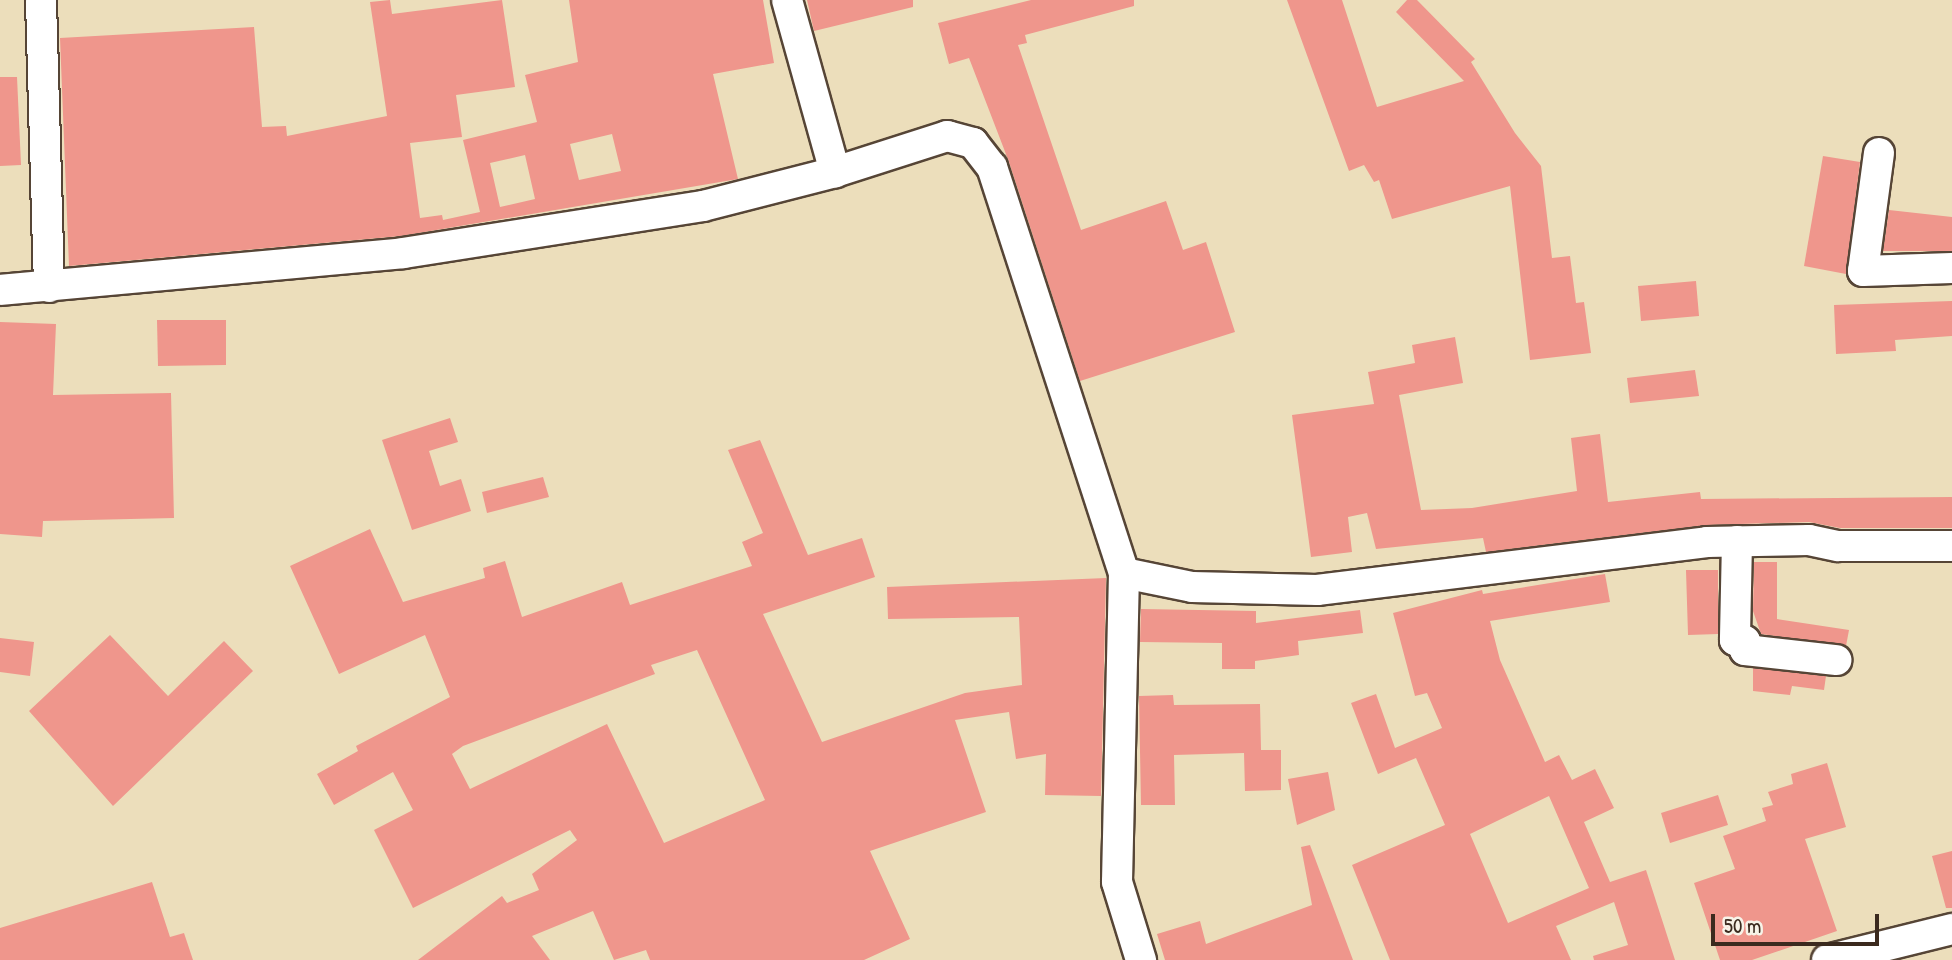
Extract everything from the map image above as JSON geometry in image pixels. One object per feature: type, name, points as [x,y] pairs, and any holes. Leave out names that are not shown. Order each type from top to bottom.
[{"type":"street","points":[[41,0],[49,287]]},
{"type":"street","points":[[787,0],[835,172]]},
{"type":"street","points":[[0,290],[403,253],[703,206],[835,172],[947,136],[973,143],[992,167],[1124,573],[1117,882],[1141,960]]},
{"type":"street","points":[[1879,153],[1863,271],[1952,268]]},
{"type":"street","points":[[1124,573],[1192,587],[1317,590],[1737,541],[1952,546]]},
{"type":"street","points":[[1737,541],[1735,640],[1745,641],[1745,650],[1836,660]]},
{"type":"street","points":[[1827,960],[1952,929]]},
{"type":"building","points":[[390,0],[392,14],[502,0],[515,87],[456,95],[462,137],[410,143],[420,218],[442,215],[443,220],[480,212],[463,140],[537,122],[525,75],[578,62],[569,0],[763,0],[774,63],[713,74],[738,179],[401,236],[69,266],[60,38],[254,27],[262,127],[286,126],[287,136],[387,116],[370,2]],"holes":[[[612,134],[621,171],[579,180],[570,144]],[[525,155],[535,199],[500,207],[490,163]]]},
{"type":"building","points":[[807,0],[913,0],[913,7],[814,31]]},
{"type":"building","points":[[1031,0],[1134,0],[1134,6],[1025,35],[1027,43],[1018,45],[1081,230],[1166,201],[1183,250],[1206,242],[1235,332],[1080,381],[1009,162],[969,58],[949,64],[938,23]]},
{"type":"building","points":[[1287,0],[1342,0],[1377,107],[1464,81],[1396,12],[1407,0],[1417,0],[1475,59],[1471,62],[1515,133],[1541,166],[1552,258],[1570,256],[1576,303],[1584,302],[1591,353],[1530,360],[1510,186],[1392,219],[1379,180],[1374,182],[1364,165],[1349,171]]},
{"type":"building","points":[[0,77],[17,77],[21,165],[0,166]]},
{"type":"building","points":[[1823,156],[1860,162],[1846,274],[1804,266]]},
{"type":"building","points":[[1889,210],[1952,217],[1952,251],[1883,251]]},
{"type":"building","points":[[1696,281],[1699,316],[1641,321],[1638,286]]},
{"type":"building","points":[[1952,301],[1952,336],[1895,340],[1896,351],[1836,354],[1834,305]]},
{"type":"building","points":[[157,320],[226,320],[226,365],[158,366]]},
{"type":"building","points":[[0,322],[56,324],[53,395],[171,393],[174,518],[43,521],[42,537],[0,534]]},
{"type":"building","points":[[1455,337],[1463,383],[1399,395],[1421,510],[1472,508],[1577,491],[1571,438],[1600,434],[1608,502],[1700,492],[1701,499],[1952,497],[1952,528],[1840,528],[1809,522],[1707,525],[1486,552],[1483,538],[1376,549],[1367,513],[1348,517],[1352,552],[1311,557],[1292,415],[1374,404],[1368,372],[1415,363],[1412,345]]},
{"type":"building","points":[[1695,370],[1699,396],[1630,403],[1627,378]]},
{"type":"building","points":[[450,418],[458,442],[429,451],[440,486],[461,479],[471,511],[412,530],[382,440]]},
{"type":"building","points":[[760,440],[808,555],[862,538],[875,577],[763,614],[822,742],[965,693],[1022,685],[1019,617],[888,619],[887,587],[1106,578],[1101,796],[1045,795],[1046,754],[1016,759],[1009,712],[955,720],[986,812],[870,851],[910,939],[864,960],[650,960],[646,950],[614,960],[593,911],[532,936],[550,960],[418,960],[502,896],[507,903],[539,890],[532,874],[577,840],[570,830],[413,908],[374,830],[413,810],[393,772],[334,805],[317,774],[358,751],[356,746],[450,697],[425,635],[339,674],[290,566],[370,529],[403,602],[485,578],[483,568],[505,561],[522,617],[622,582],[630,605],[752,566],[742,542],[763,533],[728,450]],"holes":[[[697,650],[765,800],[664,843],[607,724],[470,789],[452,754],[463,746],[655,674],[651,665]]]},
{"type":"building","points":[[543,477],[549,497],[487,513],[482,492]]},
{"type":"building","points":[[1754,562],[1777,562],[1777,619],[1849,630],[1846,646],[1761,634],[1753,611]]},
{"type":"building","points":[[1686,570],[1718,570],[1718,634],[1688,635]]},
{"type":"building","points":[[1605,574],[1610,602],[1490,621],[1500,660],[1545,762],[1559,755],[1572,780],[1595,769],[1614,808],[1584,822],[1610,882],[1646,870],[1675,960],[1594,960],[1593,956],[1628,945],[1614,902],[1556,926],[1571,960],[1390,960],[1352,865],[1445,825],[1416,758],[1378,774],[1351,703],[1376,694],[1395,748],[1442,728],[1427,693],[1415,696],[1393,613],[1482,590],[1483,594]],"holes":[[[1549,796],[1589,888],[1508,923],[1470,834]]]},
{"type":"building","points":[[1141,609],[1256,611],[1256,623],[1360,610],[1363,633],[1298,641],[1299,655],[1255,661],[1255,669],[1222,669],[1222,643],[1140,642]]},
{"type":"building","points":[[110,635],[168,696],[224,641],[253,671],[113,806],[29,711]]},
{"type":"building","points":[[0,638],[34,642],[30,676],[0,672]]},
{"type":"building","points":[[1753,668],[1826,676],[1824,690],[1792,686],[1790,695],[1753,691]]},
{"type":"building","points":[[1173,695],[1174,705],[1260,704],[1261,750],[1281,750],[1281,790],[1245,791],[1244,753],[1174,755],[1175,805],[1141,805],[1139,696]]},
{"type":"building","points":[[1827,763],[1846,827],[1805,839],[1837,931],[1752,960],[1720,960],[1694,883],[1735,869],[1723,836],[1766,821],[1762,808],[1773,805],[1768,792],[1793,784],[1791,774]]},
{"type":"building","points":[[1328,772],[1335,810],[1297,825],[1288,779]]},
{"type":"building","points":[[1718,795],[1728,825],[1670,843],[1661,813]]},
{"type":"building","points":[[1310,845],[1353,960],[1165,960],[1157,934],[1200,921],[1206,944],[1312,905],[1301,847]]},
{"type":"building","points":[[1952,851],[1952,908],[1946,908],[1932,856]]},
{"type":"building","points":[[152,882],[170,937],[184,933],[193,960],[0,960],[0,928]]}]
